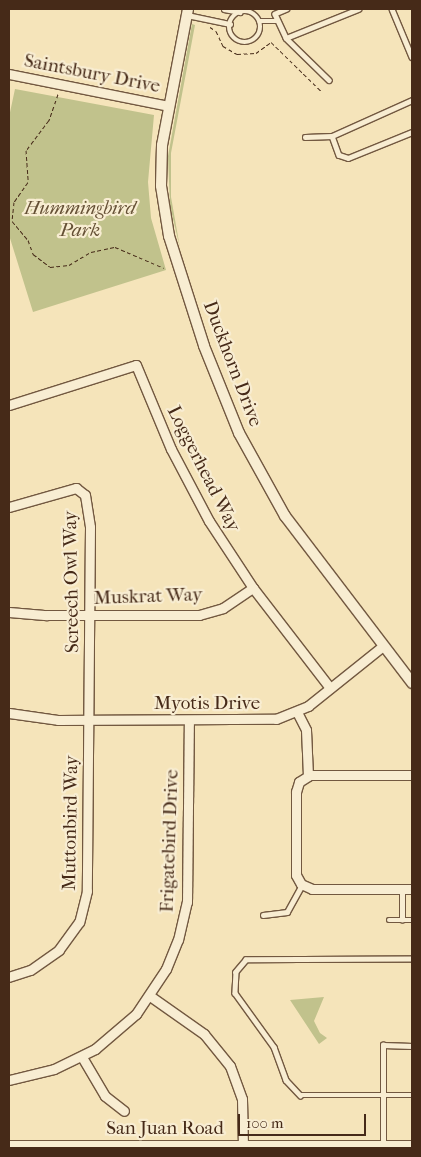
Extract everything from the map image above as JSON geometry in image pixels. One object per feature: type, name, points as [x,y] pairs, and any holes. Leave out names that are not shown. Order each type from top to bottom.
[{"type":"main road","name":"San Juan Road","points":[[9,1146],[412,1146]]},
{"type":"street","name":"Duckhorn Drive","points":[[188,12],[169,106],[160,170],[163,211],[220,390],[253,461],[285,516],[412,683]]},
{"type":"street","name":"Saintsbury Drive","points":[[9,74],[169,106]]},
{"type":"street","name":"Loggerhead Way","points":[[9,405],[136,366],[193,492],[253,588],[330,688]]},
{"type":"street","name":"Screech Owl Way","points":[[9,508],[76,488],[85,495],[90,527],[90,721]]},
{"type":"street","name":"Muskrat Way","points":[[9,612],[90,616],[199,615],[223,608],[253,588]]},
{"type":"street","name":"Myotis Drive","points":[[9,713],[90,721],[262,720],[297,712],[383,646]]},
{"type":"street","points":[[297,712],[306,730],[308,776]]},
{"type":"street","name":"Frigatebird Drive","points":[[9,1080],[46,1072],[82,1057],[120,1030],[150,996],[173,955],[187,902],[189,720]]},
{"type":"street","name":"Muttonbird Way","points":[[9,977],[30,970],[59,950],[79,922],[84,906],[88,877],[90,721]]},
{"type":"street","points":[[412,775],[308,776],[299,782],[296,792],[296,874],[302,885],[312,889],[412,888]]},
{"type":"street","points":[[150,996],[204,1034],[224,1056],[242,1099],[243,1147]]},
{"type":"street","points":[[82,1057],[105,1096],[124,1111]]},
{"type":"lane","points":[[224,9],[250,12],[259,21],[278,21]]},
{"type":"lane","points":[[287,9],[275,14],[286,38],[329,80]]},
{"type":"lane","points":[[286,38],[358,9]]},
{"type":"lane","points":[[392,9],[412,57]]},
{"type":"lane","points":[[188,12],[230,24]]},
{"type":"lane","points":[[240,12],[230,24],[232,36],[246,43],[259,34],[259,21]]},
{"type":"lane","points":[[305,137],[332,136],[412,100]]},
{"type":"lane","points":[[332,136],[339,155],[348,158],[412,132]]},
{"type":"lane","points":[[263,915],[287,912],[302,885]]},
{"type":"lane","points":[[402,888],[402,920]]},
{"type":"lane","points":[[389,920],[412,920]]},
{"type":"lane","points":[[412,959],[246,960],[236,972],[235,993],[274,1047],[286,1080],[300,1095],[412,1095]]},
{"type":"lane","points":[[383,1146],[384,1045],[412,1046]]},
{"type":"path","points":[[205,26],[213,28],[223,46],[237,54],[256,53],[271,42],[322,92]]},
{"type":"path","points":[[58,93],[49,120],[26,150],[28,182],[14,202],[10,218],[28,240],[33,254],[50,267],[69,265],[91,252],[115,247],[164,268]]},
{"type":"green space","points":[[192,24],[195,25],[171,153],[171,197],[180,248],[170,206],[168,156]]},
{"type":"green space","name":"Hummingbird Park","points":[[15,89],[154,115],[148,182],[151,218],[166,270],[33,312],[9,235],[9,117]]},
{"type":"green space","points":[[324,997],[314,1021],[320,1033],[327,1038],[319,1044],[290,1000]]}]
